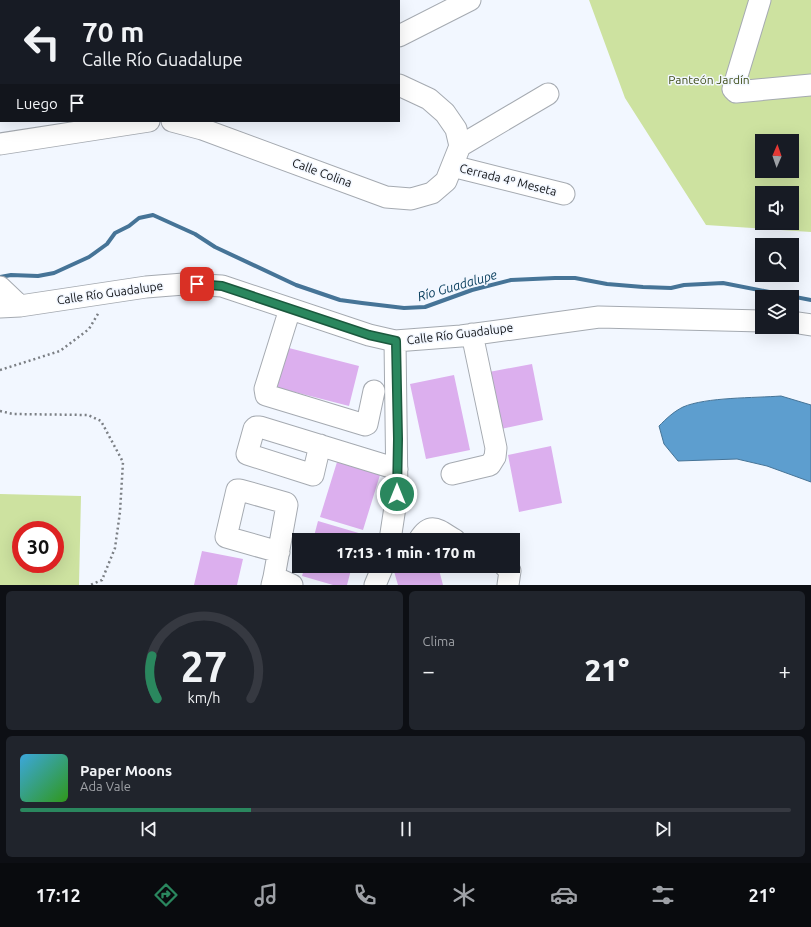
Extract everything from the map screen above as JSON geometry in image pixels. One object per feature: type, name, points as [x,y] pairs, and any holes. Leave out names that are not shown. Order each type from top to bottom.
[{"type":"street","points":[[400,35],[470,0]]},
{"type":"street","points":[[760,0],[733,89],[736,92],[811,86]]},
{"type":"street","points":[[400,86],[429,99],[445,113],[456,129],[456,157]]},
{"type":"street","points":[[456,157],[548,94]]},
{"type":"street","points":[[0,144],[143,122]]},
{"type":"street","name":"Calle Colina","points":[[176,122],[202,129],[386,197],[411,199],[432,193],[446,181],[456,157]]},
{"type":"street","name":"Cerrada 4º Meseta","points":[[456,157],[564,194]]},
{"type":"street","name":"Calle Río Guadalupe","points":[[10,306],[146,287],[184,284],[222,286],[369,335],[396,341],[472,334],[599,317],[755,320]]},
{"type":"street","points":[[0,286],[10,306]]},
{"type":"street","points":[[290,309],[265,389],[266,395],[365,425],[367,424],[374,391]]},
{"type":"street","points":[[799,323],[811,325]]},
{"type":"street","points":[[452,474],[490,465],[495,458],[496,448],[472,334]]},
{"type":"street","points":[[391,533],[397,494],[396,341]]},
{"type":"street","points":[[320,446],[397,469]]},
{"type":"street","points":[[424,533],[433,528],[442,533]]},
{"type":"street","points":[[279,552],[279,582]]},
{"type":"street","points":[[375,585],[380,573]]},
{"type":"street","points":[[508,585],[510,573]]},
{"type":"path","points":[[0,370],[60,351],[89,329],[98,313]]},
{"type":"path","points":[[0,411],[13,414],[88,414],[101,421],[123,462],[120,512],[115,548],[102,580],[90,585]]},
{"type":"green space","name":"Panteón Jardín","points":[[589,0],[811,0],[811,232],[781,230],[799,230],[799,186],[755,186],[755,228],[706,225],[625,98]]},
{"type":"green space","points":[[0,494],[81,496],[79,585],[0,585]]},
{"type":"water","points":[[781,396],[811,405],[811,482],[767,466],[737,459],[678,461],[664,444],[659,426],[673,413],[683,407],[704,401],[731,398]]},
{"type":"building","points":[[285,347],[359,366],[349,406],[275,387]]},
{"type":"building","points":[[532,364],[543,420],[501,429],[489,372]]},
{"type":"building","points":[[454,375],[470,450],[426,459],[410,384]]},
{"type":"building","points":[[551,446],[562,503],[519,512],[508,455]]},
{"type":"building","points":[[337,462],[380,475],[363,530],[320,517]]},
{"type":"building","points":[[318,521],[359,533],[315,533]]},
{"type":"building","points":[[202,551],[243,559],[237,585],[194,585]]},
{"type":"building","points":[[303,573],[350,573],[347,585],[333,585],[302,576]]},
{"type":"building","points":[[394,573],[440,573],[443,585],[398,585]]},
{"type":"waterway","name":"Río Guadalupe","points":[[0,277],[11,275],[38,276],[54,273],[89,257],[107,244],[115,233],[129,226],[139,218],[153,215],[195,234],[215,247],[296,285],[340,300],[362,303],[404,308],[425,307],[472,290],[511,280],[555,278],[575,278],[607,284],[671,288],[684,285],[723,283],[811,300]]},
{"type":"route","points":[[197,284],[222,286],[369,335],[396,341],[398,439],[397,494]]}]
